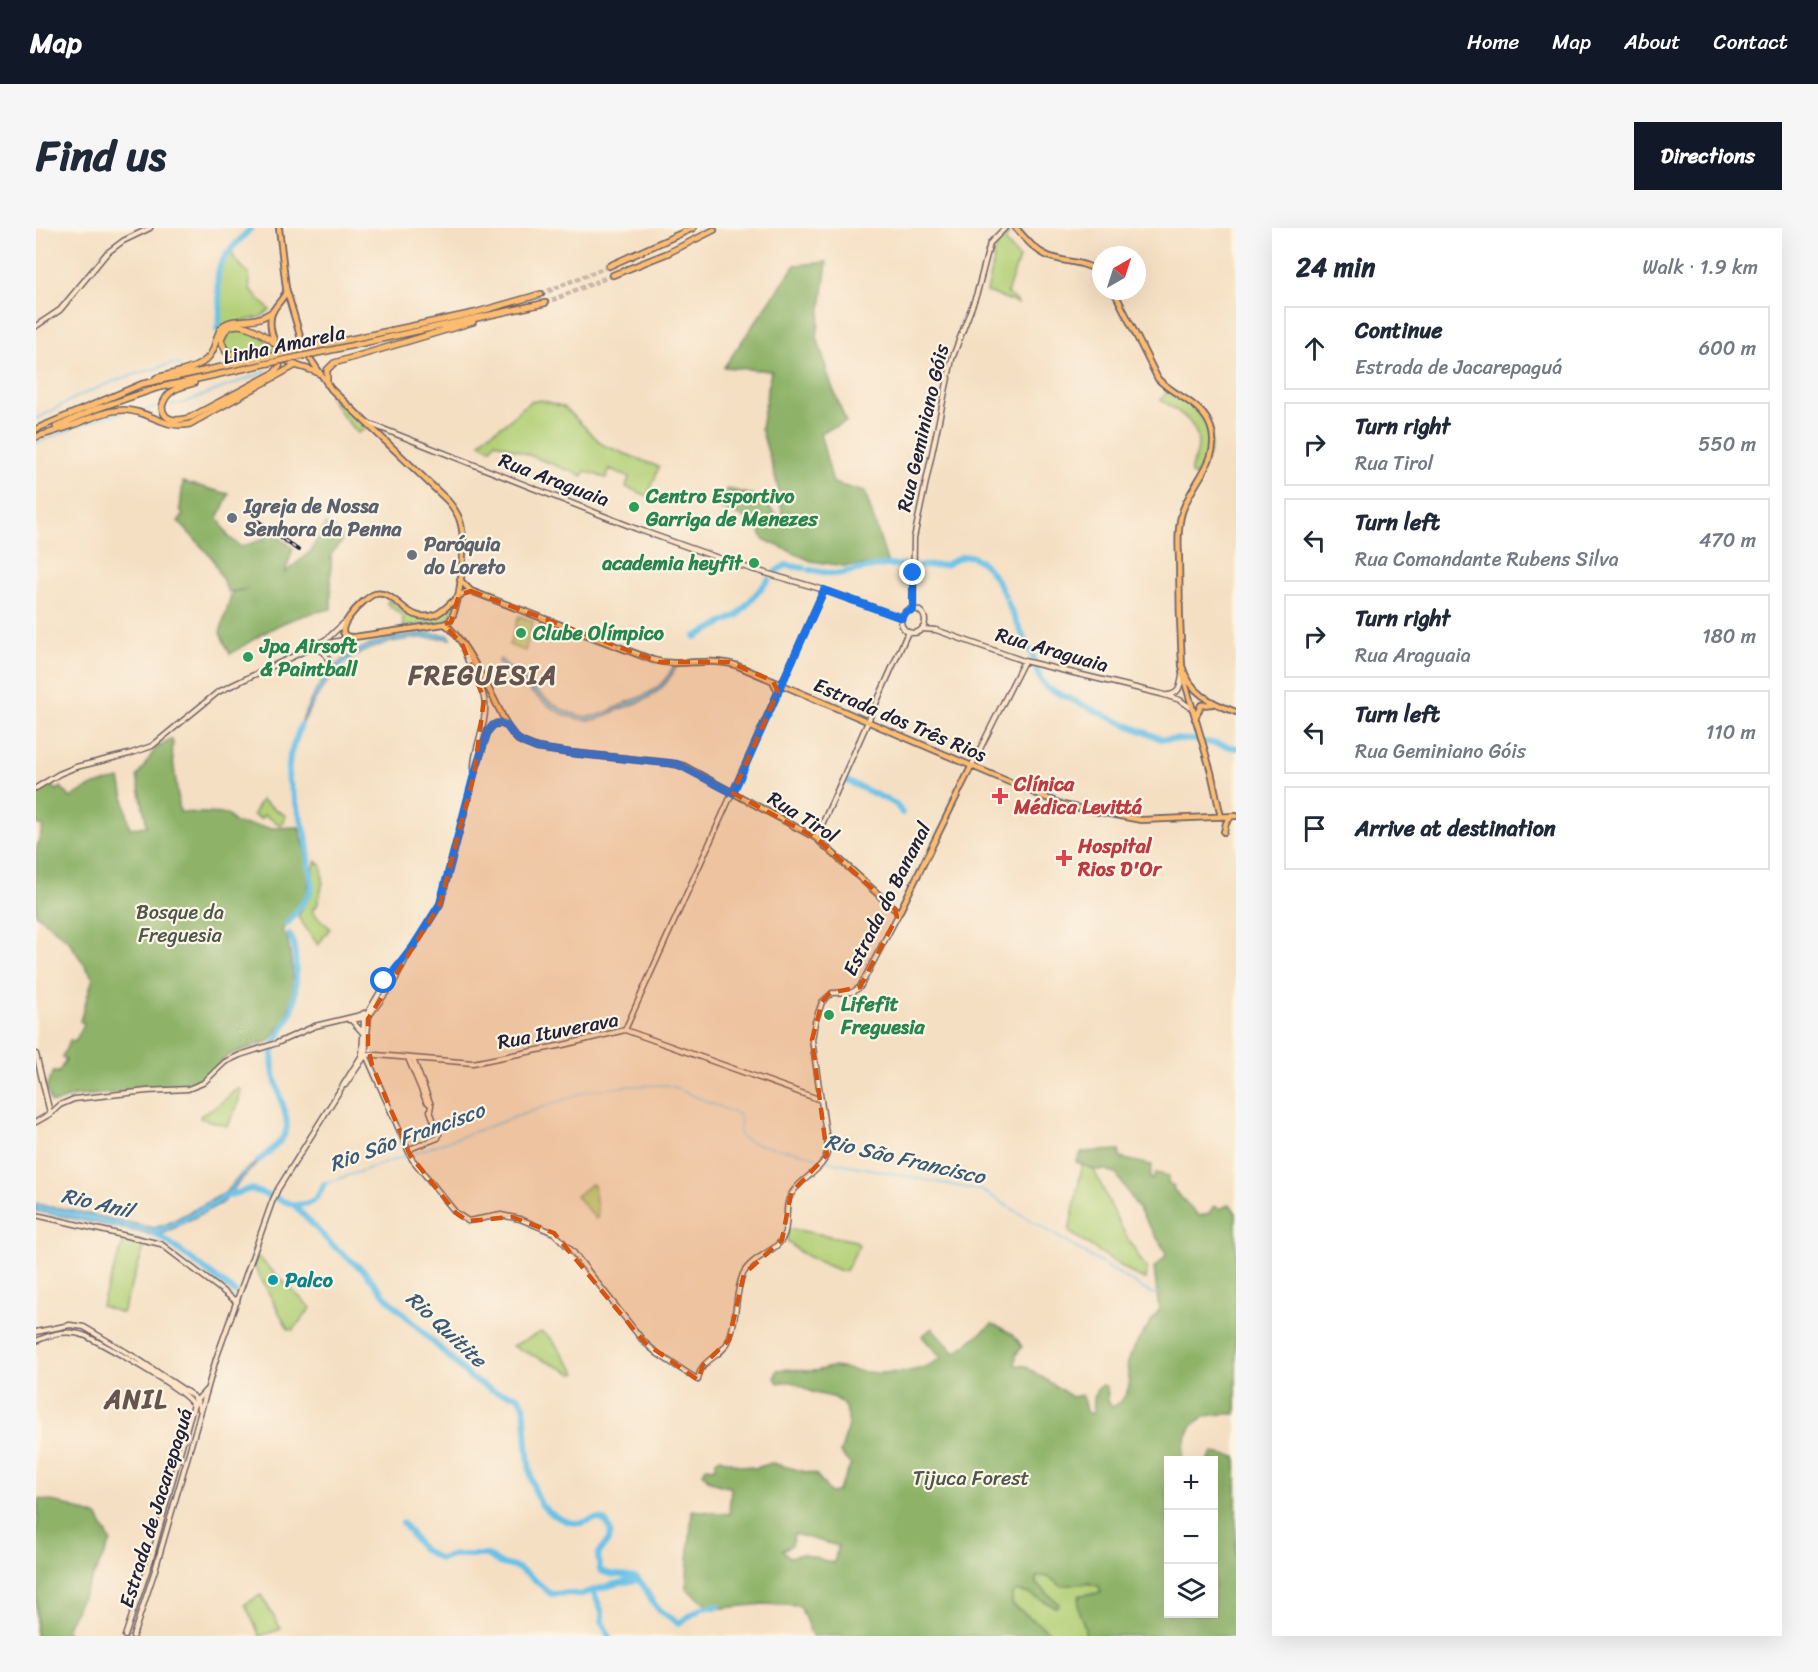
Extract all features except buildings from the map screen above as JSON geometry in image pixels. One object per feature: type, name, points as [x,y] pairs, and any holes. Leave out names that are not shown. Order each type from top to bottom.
[{"type":"highway","points":[[609,266],[693,228]]},
{"type":"highway","points":[[613,275],[668,253],[714,230]]},
{"type":"highway","name":"Linha Amarela","points":[[36,437],[96,409],[157,388],[218,375],[318,346],[474,313],[541,294]]},
{"type":"highway","name":"Linha Amarela","points":[[36,429],[142,384],[272,358],[327,351],[545,303]]},
{"type":"highway","points":[[142,384],[202,363],[211,354],[224,325],[259,319],[273,311]]},
{"type":"highway","points":[[327,384],[327,370],[334,363],[466,325],[492,315]]},
{"type":"highway","points":[[272,358],[230,355],[222,345],[224,333],[230,328],[244,326],[262,332],[277,345]]},
{"type":"highway","points":[[218,375],[178,388],[170,393],[163,402],[163,412],[171,420],[191,417],[274,373],[282,357]]},
{"type":"highway","points":[[36,437],[97,416],[125,410],[136,411],[171,425],[190,424],[296,365]]},
{"type":"main road","points":[[279,228],[286,288],[307,354],[327,384],[367,423],[380,432],[440,492],[451,504],[459,518],[462,538],[459,596],[452,618],[444,624],[350,638],[344,633],[344,623],[368,597],[377,594],[388,597],[410,613],[428,617],[444,611],[459,596],[471,591]]},
{"type":"main road","points":[[1016,228],[1041,252],[1054,258],[1084,263],[1092,268]]},
{"type":"main road","points":[[286,288],[284,296],[273,311],[271,326],[277,345],[282,357],[322,376]]},
{"type":"main road","points":[[1118,300],[1158,379],[1199,409],[1207,419],[1212,432],[1213,446],[1209,459],[1185,501],[1178,530],[1182,676],[1221,818]]},
{"type":"main road","points":[[277,306],[282,305],[292,312]]},
{"type":"main road","points":[[296,365],[303,361],[307,354]]},
{"type":"main road","name":"Estrada dos Três Rios","points":[[460,580],[471,591],[659,662],[723,661],[738,666],[1063,805],[1141,820],[1233,817]]},
{"type":"main road","name":"Estrada de Jacarepaguá","points":[[444,624],[453,630],[469,654],[507,726]]},
{"type":"main road","points":[[1182,666],[1186,679],[1193,689],[1216,705]]},
{"type":"main road","points":[[773,681],[778,692]]},
{"type":"main road","points":[[1195,718],[1201,705],[1208,703],[1236,712]]},
{"type":"main road","name":"Rua Tirol","points":[[507,726],[518,740],[528,745],[571,753],[674,763],[690,769],[816,838],[895,911]]},
{"type":"main road","name":"Estrada do Bananal","points":[[895,911],[905,901],[971,767]]},
{"type":"main road","points":[[1220,809],[1226,815],[1233,817]]},
{"type":"main road","points":[[1206,818],[1216,814],[1220,809]]},
{"type":"main road","points":[[1224,831],[1226,823],[1233,817]]},
{"type":"main road","points":[[895,911],[905,901]]},
{"type":"street","points":[[36,326],[60,310],[107,253],[123,241],[150,228]]},
{"type":"street","name":"Rua Geminiano Góis","points":[[913,610],[914,538],[952,359],[977,293],[990,243],[1005,228]]},
{"type":"street","name":"Rua Araguaia","points":[[380,432],[738,565],[824,590],[902,618]]},
{"type":"street","points":[[625,1030],[824,590]]},
{"type":"street","points":[[913,610],[921,612],[925,621],[922,629],[915,633],[908,632],[902,626],[902,618],[906,612],[913,610]]},
{"type":"street","name":"Rua Araguaia","points":[[925,621],[936,630]]},
{"type":"street","points":[[36,788],[76,767],[152,746],[218,692],[326,640],[344,623]]},
{"type":"street","name":"Rua Araguaia","points":[[922,629],[936,630],[1024,661],[1161,694],[1180,700],[1191,708]]},
{"type":"street","points":[[816,838],[908,632]]},
{"type":"street","points":[[313,647],[354,637]]},
{"type":"street","name":"Estrada de Jacarepaguá","points":[[463,646],[464,656],[482,690],[485,704],[473,767],[474,775]]},
{"type":"street","points":[[313,647],[324,652],[329,661]]},
{"type":"street","name":"Estrada do Bananal","points":[[971,767],[1024,661]]},
{"type":"street","points":[[1161,694],[1176,693],[1182,676]]},
{"type":"street","name":"Estrada de Jacarepaguá","points":[[342,1088],[360,1065],[371,1014],[440,904],[474,775],[489,729],[498,723],[507,726]]},
{"type":"street","points":[[963,763],[976,756]]},
{"type":"street","name":"Estrada do Bananal","points":[[409,1154],[444,1199],[464,1219],[474,1221],[506,1216],[542,1227],[558,1236],[644,1342],[698,1380],[699,1371],[703,1365],[722,1350],[729,1340],[744,1274],[755,1260],[782,1240],[791,1193],[825,1160],[828,1147],[812,1040],[822,1002],[832,993],[853,992],[863,983],[895,911]]},
{"type":"street","name":"Estrada de Jacarepaguá","points":[[133,1636],[155,1570],[207,1389],[272,1202],[364,1054],[364,1018],[369,1008],[387,978],[413,947]]},
{"type":"street","points":[[385,995],[391,982],[387,978]]},
{"type":"street","points":[[36,1122],[60,1105],[74,1099],[189,1089],[202,1083],[231,1059],[315,1026],[361,1016],[369,1008]]},
{"type":"street","points":[[345,1020],[364,1018],[371,1014]]},
{"type":"street","points":[[352,1020],[363,1034]]},
{"type":"street","name":"Rua Ituverava","points":[[364,1054],[461,1063],[479,1062],[563,1046],[625,1030],[821,1100]]},
{"type":"street","points":[[367,1038],[369,1050],[378,1054],[373,1058],[372,1065]]},
{"type":"street","points":[[36,1054],[50,1114]]},
{"type":"street","points":[[364,1054],[372,1065],[409,1154]]},
{"type":"street","points":[[409,1154],[412,1148],[438,1138],[439,1133],[430,1111],[432,1105],[426,1101],[410,1058]]},
{"type":"street","points":[[360,1065],[366,1061],[372,1065]]},
{"type":"street","points":[[405,1144],[412,1148]]},
{"type":"street","points":[[36,1215],[161,1244],[237,1302]]},
{"type":"street","points":[[36,1332],[70,1325],[84,1327],[136,1358],[197,1401],[201,1412]]},
{"type":"street","points":[[36,1341],[62,1332],[76,1332],[86,1336],[152,1374],[190,1399],[194,1406]]},
{"type":"street","name":"Estrada de Jacarepaguá","points":[[125,1636],[151,1559],[194,1406],[207,1389]]},
{"type":"street","points":[[130,1622],[137,1624]]},
{"type":"highlighted area","points":[[471,591],[659,662],[729,662],[773,681],[778,692],[733,793],[816,838],[895,909],[897,917],[860,987],[830,993],[822,1002],[812,1040],[827,1155],[791,1193],[782,1240],[744,1274],[729,1340],[703,1365],[698,1380],[644,1342],[554,1233],[512,1217],[468,1221],[456,1213],[410,1155],[372,1065],[368,1046],[368,1019],[440,904],[474,775],[484,699],[463,646],[444,624],[451,622],[459,595]]},
{"type":"green space","points":[[1010,230],[1005,241],[1019,258],[1007,293],[1019,304],[987,292],[994,259],[992,256],[1005,231]]},
{"type":"green space","points":[[233,253],[234,258],[249,274],[250,290],[270,310],[261,317],[219,327],[218,273],[226,255]]},
{"type":"green space","points":[[827,262],[817,337],[830,381],[846,422],[820,433],[833,483],[865,492],[888,564],[844,566],[811,561],[763,539],[756,522],[721,509],[727,489],[757,496],[784,522],[777,483],[761,428],[771,371],[724,367],[795,265]]},
{"type":"green space","points":[[244,328],[261,337],[275,351],[252,355],[229,352],[225,341],[226,334]]},
{"type":"green space","points":[[328,387],[370,426],[358,433],[336,406]]},
{"type":"green space","points":[[1168,390],[1201,416],[1211,436],[1211,448],[1196,476],[1191,474],[1191,467],[1198,446],[1197,437],[1190,422],[1161,400]]},
{"type":"green space","points":[[541,400],[564,407],[603,445],[659,467],[648,496],[626,487],[629,477],[610,469],[606,478],[585,471],[583,476],[495,442],[491,449],[480,443],[530,402]]},
{"type":"green space","points":[[183,482],[229,494],[218,518],[228,536],[241,547],[261,540],[264,542],[262,525],[293,548],[285,573],[311,551],[325,524],[330,525],[341,534],[341,543],[331,554],[331,609],[289,620],[230,654],[220,633],[232,592],[248,589],[228,592],[213,559],[178,521],[183,516],[180,509]]},
{"type":"green space","points":[[389,599],[406,612],[422,618],[438,615],[455,602],[450,617],[444,622],[403,627],[403,617],[387,603]]},
{"type":"green space","name":"Clube Olímpico","points":[[519,616],[533,621],[525,651],[509,645]]},
{"type":"green space","name":"Bosque da Freguesia","points":[[169,740],[173,743],[172,752],[180,812],[227,814],[235,823],[271,828],[299,827],[307,862],[308,889],[304,900],[282,931],[284,935],[287,935],[293,974],[293,997],[286,1018],[270,1041],[229,1055],[202,1079],[186,1087],[148,1087],[117,1093],[74,1096],[54,1103],[51,1102],[46,1087],[54,1071],[58,1073],[66,1059],[62,1057],[70,1040],[75,1042],[84,1024],[80,1021],[93,978],[68,940],[36,914],[36,850],[43,826],[36,824],[36,793],[49,784],[57,790],[61,787],[71,798],[88,788],[120,779],[130,828],[147,826],[137,777],[156,748]]},
{"type":"green space","points":[[261,800],[286,816],[281,825],[264,815],[261,819],[253,815]]},
{"type":"green space","points":[[316,861],[322,866],[323,882],[313,913],[330,928],[318,945],[298,917],[310,889]]},
{"type":"green space","points":[[238,1088],[241,1091],[237,1107],[227,1126],[200,1118],[201,1115],[217,1106]]},
{"type":"green space","name":"Tijuca Forest","points":[[1119,1150],[1120,1158],[1152,1165],[1150,1179],[1153,1179],[1156,1173],[1169,1176],[1168,1183],[1174,1186],[1173,1189],[1199,1216],[1208,1214],[1214,1206],[1220,1209],[1230,1204],[1236,1213],[1236,1414],[1212,1415],[1196,1422],[1187,1436],[1183,1456],[1164,1456],[1164,1618],[1218,1618],[1218,1456],[1210,1456],[1213,1453],[1236,1457],[1236,1636],[1085,1636],[1078,1602],[1080,1595],[1101,1593],[1099,1586],[1088,1583],[1061,1586],[1043,1576],[1036,1577],[1036,1583],[1059,1604],[1058,1606],[1055,1607],[1030,1594],[1018,1591],[1012,1595],[1012,1604],[1055,1636],[812,1636],[800,1606],[764,1604],[713,1609],[686,1589],[692,1510],[729,1514],[731,1487],[719,1485],[708,1479],[703,1473],[706,1467],[715,1468],[716,1461],[720,1458],[738,1465],[756,1468],[772,1463],[817,1475],[830,1493],[837,1492],[851,1465],[840,1453],[848,1423],[846,1409],[842,1403],[835,1398],[812,1392],[796,1383],[778,1383],[775,1378],[777,1370],[814,1371],[832,1367],[875,1373],[895,1373],[914,1370],[941,1358],[922,1336],[932,1328],[955,1353],[992,1324],[1013,1336],[1022,1347],[1016,1355],[1015,1365],[1025,1366],[1072,1397],[1081,1395],[1086,1412],[1093,1414],[1095,1394],[1103,1385],[1107,1387],[1108,1400],[1112,1407],[1122,1400],[1129,1385],[1127,1368],[1130,1356],[1159,1310],[1154,1268],[1165,1257],[1166,1252],[1117,1175],[1106,1170],[1094,1170],[1076,1162],[1082,1152]],"holes":[[[794,1534],[838,1546],[834,1563],[802,1554],[789,1557],[783,1550],[792,1545]]]},
{"type":"green space","points":[[1083,1162],[1092,1166],[1121,1227],[1147,1270],[1146,1279],[1138,1277],[1069,1232]]},
{"type":"green space","points":[[591,1184],[594,1185],[598,1216],[596,1219],[576,1196]]},
{"type":"green space","points":[[789,1230],[856,1241],[859,1245],[847,1269],[841,1271],[810,1258],[790,1244],[786,1238]]},
{"type":"green space","points":[[125,1238],[143,1241],[145,1245],[122,1313],[101,1306]]},
{"type":"green space","points":[[255,1258],[259,1258],[311,1308],[293,1330],[288,1329],[253,1264]]},
{"type":"green space","points":[[541,1332],[550,1337],[577,1373],[574,1374],[512,1346]]},
{"type":"green space","points":[[39,1499],[61,1503],[98,1517],[111,1542],[68,1625],[66,1631],[72,1636],[36,1636],[36,1542]]},
{"type":"green space","points":[[1042,1575],[1099,1586],[1102,1593],[1080,1595],[1079,1608],[1085,1626],[1085,1636],[1055,1636],[1012,1604],[1012,1595],[1017,1591],[1030,1594],[1055,1607],[1056,1601],[1036,1583],[1036,1577]]},
{"type":"green space","points":[[261,1595],[281,1629],[260,1636],[245,1604]]},
{"type":"water","points":[[427,633],[449,635],[451,639],[408,639],[378,646],[352,658],[334,674],[322,689],[298,733],[317,689],[329,672],[344,659],[361,648],[380,641]]},
{"type":"water","points":[[500,659],[555,705],[580,716],[602,714],[649,693],[664,680],[673,667],[677,666],[666,683],[646,699],[598,719],[580,720],[566,716],[542,701],[498,663]]},
{"type":"water","points":[[263,1157],[224,1202],[159,1236],[36,1211],[36,1203],[154,1228],[167,1224],[225,1193],[243,1172]]},
{"type":"waterway","points":[[217,330],[220,313],[218,272],[229,251],[251,228]]},
{"type":"waterway","points":[[36,419],[81,395],[119,379],[171,364],[181,365]]},
{"type":"waterway","points":[[171,405],[183,403],[267,371]]},
{"type":"waterway","points":[[147,409],[156,407]]},
{"type":"waterway","points":[[78,426],[123,413]]},
{"type":"waterway","points":[[36,443],[74,428]]},
{"type":"waterway","points":[[918,566],[945,565],[961,557],[971,556],[991,573],[1005,596]]},
{"type":"waterway","points":[[776,571],[786,565],[804,568]]},
{"type":"waterway","points":[[810,570],[835,574],[884,565],[910,565]]},
{"type":"waterway","points":[[695,637],[738,615],[769,579]]},
{"type":"waterway","points":[[1007,602],[1034,659]]},
{"type":"waterway","points":[[1036,667],[1040,679],[1047,688],[1111,718],[1161,739],[1198,740]]},
{"type":"waterway","points":[[287,924],[310,893],[312,886],[306,835],[288,778],[290,755],[301,725]]},
{"type":"waterway","points":[[1206,742],[1236,748]]},
{"type":"waterway","points":[[847,781],[896,804],[902,813]]},
{"type":"waterway","points":[[258,1161],[278,1144],[286,1131],[287,1124],[272,1061],[274,1045],[294,1003],[295,959],[289,934]]},
{"type":"waterway","name":"Rio São Francisco","points":[[412,1154],[588,1091],[629,1086],[667,1085],[679,1089]]},
{"type":"waterway","name":"Rio São Francisco","points":[[682,1091],[739,1115],[741,1120],[739,1134],[753,1143],[799,1152],[818,1159],[983,1191],[1150,1293],[1159,1294]]},
{"type":"waterway","name":"Rio São Francisco","points":[[324,1184],[408,1155]]},
{"type":"waterway","name":"Rio São Francisco","points":[[294,1205],[313,1201],[324,1184]]},
{"type":"waterway","name":"Rio Quitite","points":[[223,1197],[251,1189],[294,1205],[330,1243],[364,1271],[387,1298],[471,1378],[496,1392],[518,1396],[524,1405],[532,1483],[541,1504],[549,1512],[565,1521],[582,1523],[597,1519],[608,1525],[610,1537],[598,1556],[600,1570],[637,1579],[658,1609],[679,1623],[702,1608],[719,1606]]},
{"type":"waterway","points":[[153,1233],[235,1292]]},
{"type":"waterway","points":[[403,1523],[422,1549],[440,1559],[453,1555],[488,1555],[499,1563],[518,1568],[551,1594],[578,1595],[637,1580]]},
{"type":"waterway","points":[[593,1591],[602,1612],[602,1622],[609,1636]]},
{"type":"tunnel","points":[[541,294],[609,266]]},
{"type":"tunnel","points":[[545,303],[613,275]]},
{"type":"railway","points":[[255,519],[298,550]]},
{"type":"place","name":"Centro Esportivo Garriga de Menezes","points":[[634,507]]},
{"type":"place","name":"Igreja de Nossa Senhora da Penna","points":[[232,518]]},
{"type":"place","name":"Paróquia do Loreto","points":[[412,555]]},
{"type":"place","name":"academia heyfit","points":[[754,563]]},
{"type":"place","name":"Clube Olímpico","points":[[521,633]]},
{"type":"place","name":"Jpa Airsoft & Paintball","points":[[248,657]]},
{"type":"place","name":"Clínica Médica Levittá","points":[[1000,796]]},
{"type":"place","name":"Hospital Rios D'Or","points":[[1064,858]]},
{"type":"place","name":"Lifefit Freguesia","points":[[829,1015]]},
{"type":"place","name":"Palco","points":[[273,1280]]},
{"type":"district","name":"FREGUESIA","points":[[483,675]]},
{"type":"district","name":"ANIL","points":[[136,1399]]},
{"type":"route","points":[[384,981],[413,947],[440,904],[474,775],[488,731],[493,725],[504,724],[518,740],[537,748],[685,766],[733,793],[824,590],[902,618],[906,612],[913,610],[913,573]]},
{"type":"water label","name":"Rio Anil","points":[[97,1203]]}]
